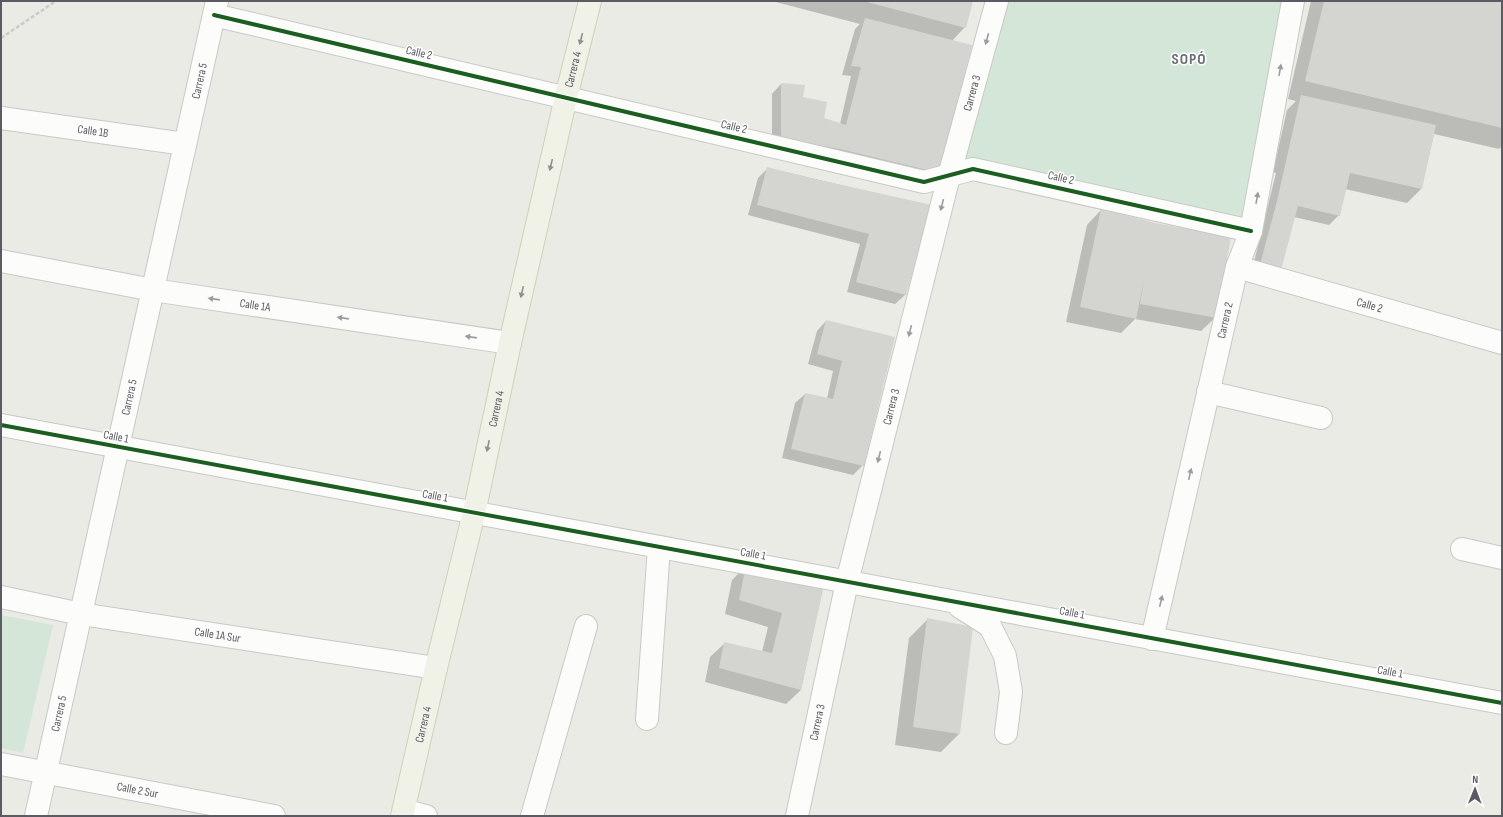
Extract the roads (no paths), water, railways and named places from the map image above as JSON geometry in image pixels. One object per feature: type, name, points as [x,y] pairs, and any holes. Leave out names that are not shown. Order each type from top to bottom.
[{"type":"main road","name":"Carrera 4","points":[[403,813],[436,668],[474,513],[510,343],[566,97],[590,1]]},
{"type":"street","name":"Carrera 3","points":[[797,816],[847,582],[949,176],[997,1]]},
{"type":"street","name":"Carrera 2","points":[[1152,639],[1238,267],[1251,231],[1293,1]]},
{"type":"street","name":"Calle 2","points":[[215,8],[566,97],[924,182],[973,169],[1251,231]]},
{"type":"street","name":"Carrera 5","points":[[36,816],[215,8]]},
{"type":"street","name":"Calle 1B","points":[[1,118],[185,144]]},
{"type":"street","name":"Calle 1A","points":[[1,261],[153,290],[510,343]]},
{"type":"street","name":"Calle 2","points":[[1238,267],[1502,343]]},
{"type":"street","points":[[1208,392],[1321,418]]},
{"type":"street","name":"Calle 1","points":[[1,426],[1502,703]]},
{"type":"street","points":[[647,718],[659,547]]},
{"type":"street","points":[[1462,549],[1502,558]]},
{"type":"street","name":"Calle 1A Sur","points":[[1,597],[80,614],[436,668]]},
{"type":"street","points":[[953,602],[990,626],[1005,656],[1011,692],[1006,733]]},
{"type":"street","points":[[532,816],[586,626]]},
{"type":"street","name":"Calle 2 Sur","points":[[1,764],[274,816]]},
{"type":"street","points":[[403,813],[426,816]]},
{"type":"district","name":"SOPÓ","points":[[1189,59]]}]
